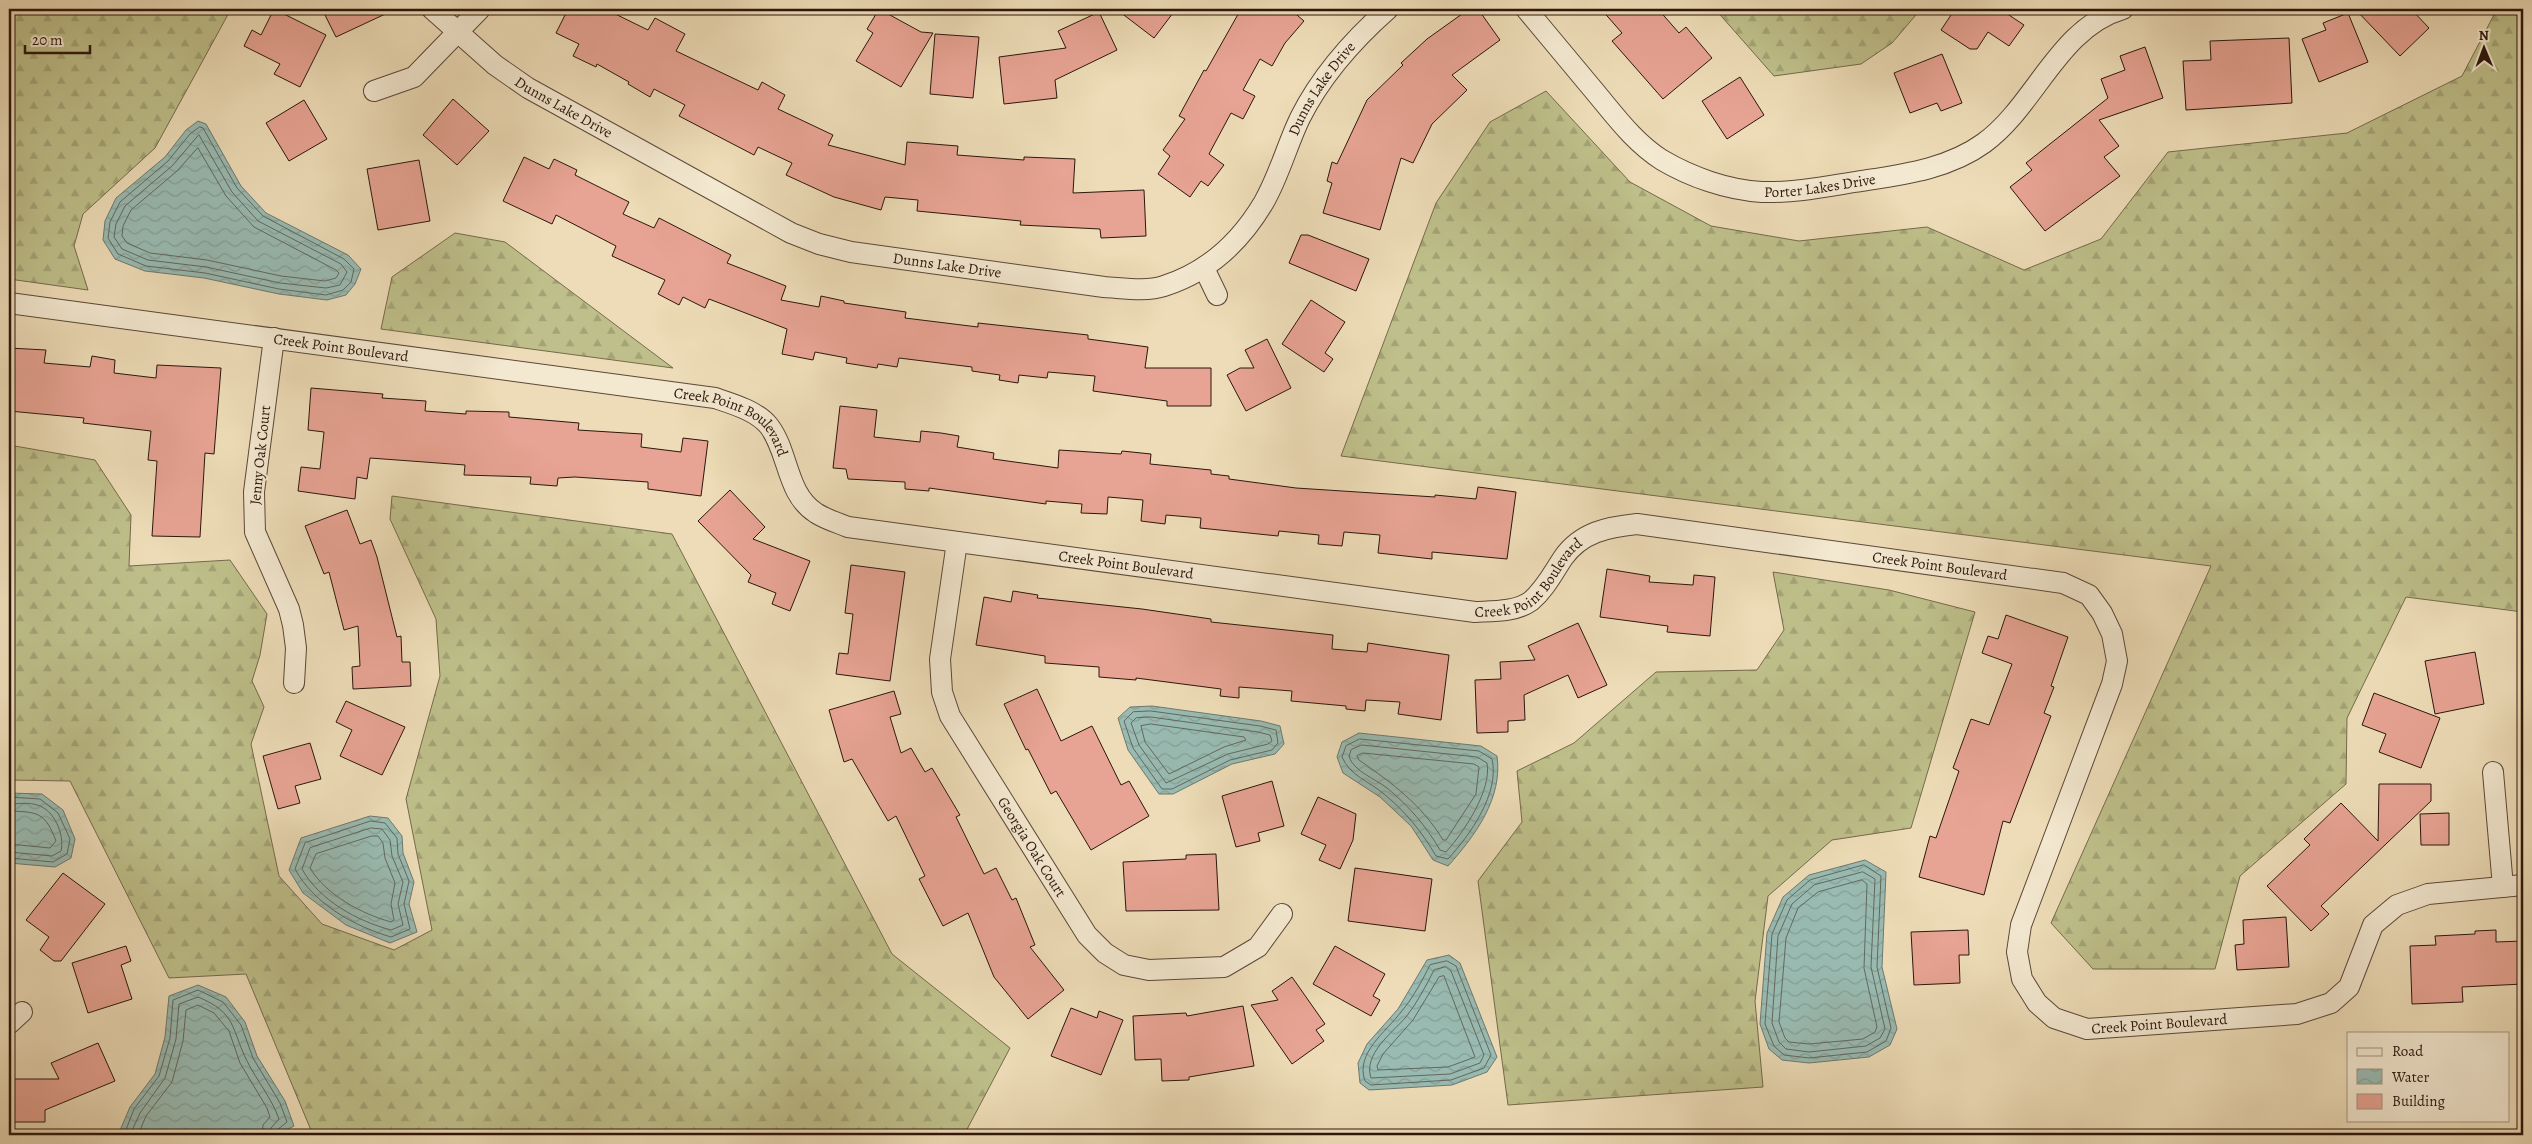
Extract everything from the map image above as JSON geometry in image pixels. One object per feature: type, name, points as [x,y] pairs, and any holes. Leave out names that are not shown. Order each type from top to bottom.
[{"type":"street","name":"Dunns Lake Drive","points":[[432,9],[495,66],[528,88],[791,233],[819,244],[860,253],[1094,286],[1136,289],[1163,286],[1204,268],[1238,240],[1265,201],[1301,117],[1324,78],[1359,35],[1388,9]]},
{"type":"street","points":[[374,91],[414,77],[459,33],[480,9]]},
{"type":"street","name":"Porter Lakes Drive","points":[[1526,9],[1628,132],[1661,159],[1705,181],[1760,192],[1801,191],[1923,171],[1956,158],[1984,143],[2009,120],[2059,56],[2083,30],[2114,12],[2123,9]]},
{"type":"street","points":[[1204,268],[1217,295]]},
{"type":"street","name":"Creek Point Boulevard","points":[[9,303],[715,398],[742,407],[768,426],[779,445],[796,490],[815,513],[848,527],[957,542],[1475,612],[1502,611],[1529,602],[1546,585],[1564,556],[1584,537],[1609,527],[1637,524],[2063,583],[2089,595],[2102,613],[2112,634],[2117,661],[2108,693],[2021,925],[2017,952],[2022,979],[2037,1003],[2054,1018],[2087,1029],[2297,1014],[2331,1003],[2349,987],[2373,925],[2397,905],[2428,894],[2523,885]]},
{"type":"street","name":"Jenny Oak Court","points":[[274,338],[254,492],[255,532],[289,609],[296,648],[294,683]]},
{"type":"street","name":"Georgia Oak Court","points":[[957,542],[940,659],[942,692],[950,716],[1088,935],[1105,953],[1124,965],[1149,970],[1224,967],[1258,947],[1282,914]]},
{"type":"street","points":[[2493,772],[2503,887]]},
{"type":"green space","points":[[9,9],[231,9],[155,148],[83,214],[74,246],[88,290],[9,279]]},
{"type":"green space","points":[[1715,9],[1921,9],[1892,43],[1861,64],[1774,76]]},
{"type":"green space","points":[[2497,9],[2523,9],[2523,612],[2406,597],[2347,718],[2346,784],[2240,876],[2215,969],[2093,969],[2051,923],[2211,566],[1341,456],[1436,203],[1490,122],[1546,91],[1630,182],[1711,226],[1799,241],[1927,227],[2024,270],[2101,239],[2168,152],[2347,133],[2462,76]]},
{"type":"green space","points":[[455,233],[505,242],[673,368],[381,329],[392,277]]},
{"type":"green space","points":[[9,445],[95,460],[131,515],[129,566],[230,560],[267,614],[260,655],[252,681],[264,707],[251,744],[279,876],[322,924],[394,950],[432,930],[406,799],[440,676],[436,619],[390,519],[392,496],[672,534],[892,954],[1010,1048],[964,1135],[313,1135],[246,974],[169,978],[70,781],[9,780]]},
{"type":"green space","points":[[1773,572],[1889,590],[1975,612],[1911,828],[1832,840],[1768,896],[1755,1001],[1763,1087],[1508,1105],[1478,881],[1522,822],[1517,771],[1574,743],[1656,672],[1757,670],[1784,630]]},
{"type":"water","points":[[198,121],[206,124],[241,186],[266,213],[348,255],[361,269],[355,284],[346,295],[327,300],[279,294],[204,278],[145,271],[115,259],[103,240],[105,221],[116,198],[165,157],[186,130]]},
{"type":"water","points":[[1152,706],[1261,721],[1280,726],[1284,744],[1275,754],[1232,764],[1173,794],[1159,794],[1128,750],[1118,718],[1130,707]]},
{"type":"water","points":[[1359,733],[1481,746],[1497,756],[1498,772],[1496,787],[1485,816],[1468,842],[1448,866],[1433,860],[1411,826],[1380,797],[1343,773],[1337,757],[1342,742]]},
{"type":"water","points":[[9,793],[42,794],[63,810],[75,839],[71,858],[55,867],[9,863]]},
{"type":"water","points":[[370,816],[388,818],[402,836],[403,853],[414,882],[409,904],[417,932],[390,943],[346,925],[303,893],[289,870],[301,838]]},
{"type":"water","points":[[1865,860],[1886,872],[1882,967],[1897,1029],[1890,1045],[1869,1057],[1809,1063],[1782,1060],[1769,1049],[1760,1024],[1767,933],[1783,897],[1809,875]]},
{"type":"water","points":[[1449,955],[1460,963],[1497,1057],[1487,1072],[1452,1085],[1369,1090],[1360,1083],[1358,1063],[1367,1044],[1398,1009],[1427,960]]},
{"type":"water","points":[[198,985],[226,997],[245,1022],[257,1056],[285,1101],[294,1126],[276,1135],[118,1135],[130,1107],[155,1074],[165,1037],[169,996]]},
{"type":"building","points":[[274,9],[326,35],[300,87],[274,74],[280,64],[244,46],[252,30],[261,35]]},
{"type":"building","points":[[322,9],[396,9],[336,37]]},
{"type":"building","points":[[568,9],[605,9],[648,30],[655,18],[685,34],[676,51],[758,90],[762,82],[785,95],[778,109],[833,135],[828,145],[905,165],[907,142],[958,146],[957,155],[1024,160],[1024,157],[1075,159],[1073,193],[1144,190],[1146,236],[1101,238],[1100,229],[1020,225],[1021,221],[917,211],[918,200],[885,197],[881,210],[834,197],[786,175],[792,163],[758,147],[754,155],[679,116],[685,105],[654,89],[650,97],[628,84],[629,82],[597,64],[596,67],[573,56],[579,44],[556,33]]},
{"type":"building","points":[[879,9],[921,32],[933,33],[901,87],[856,61],[873,33],[867,29]]},
{"type":"building","points":[[1116,9],[1176,9],[1154,38]]},
{"type":"building","points":[[1241,9],[1290,9],[1304,21],[1285,43],[1272,66],[1260,59],[1243,90],[1255,96],[1243,119],[1231,113],[1209,154],[1224,165],[1208,186],[1201,181],[1190,197],[1158,174],[1170,156],[1163,150],[1185,119],[1179,116]]},
{"type":"building","points":[[1469,9],[1478,9],[1500,40],[1452,75],[1467,90],[1432,124],[1413,163],[1401,158],[1380,230],[1323,213],[1332,183],[1327,181],[1332,162],[1337,164],[1367,100],[1403,65],[1401,63],[1427,39]]},
{"type":"building","points":[[1601,9],[1658,9],[1679,33],[1686,27],[1712,58],[1663,99],[1612,41],[1622,33]]},
{"type":"building","points":[[1955,9],[2000,9],[2024,25],[2009,46],[1988,32],[1977,49],[1970,49],[1941,30]]},
{"type":"building","points":[[2355,9],[2411,9],[2429,28],[2400,56]]},
{"type":"building","points":[[1099,12],[1117,50],[1055,80],[1057,98],[1004,104],[999,57],[1066,48],[1058,31]]},
{"type":"building","points":[[2348,13],[2368,62],[2319,82],[2302,39],[2326,30],[2323,23]]},
{"type":"building","points":[[935,34],[979,37],[973,98],[930,94]]},
{"type":"building","points":[[2289,38],[2292,103],[2186,110],[2183,61],[2211,60],[2210,41]]},
{"type":"building","points":[[2145,47],[2163,98],[2099,120],[2119,146],[2104,157],[2120,176],[2045,231],[2010,187],[2032,170],[2026,163],[2108,98],[2101,79],[2125,70],[2120,56]]},
{"type":"building","points":[[1942,54],[1962,103],[1941,111],[1937,103],[1910,113],[1894,73]]},
{"type":"building","points":[[1740,77],[1764,115],[1727,139],[1702,101]]},
{"type":"building","points":[[453,99],[489,131],[457,165],[423,135]]},
{"type":"building","points":[[304,100],[327,139],[289,161],[266,123]]},
{"type":"building","points":[[524,157],[549,169],[554,159],[577,170],[575,175],[629,202],[623,214],[654,228],[659,218],[731,255],[727,263],[786,286],[781,300],[819,307],[821,296],[844,301],[844,303],[906,312],[905,318],[978,327],[978,323],[1088,335],[1088,339],[1148,347],[1145,368],[1211,368],[1211,406],[1167,406],[1167,401],[1093,391],[1095,376],[1048,372],[1047,378],[1019,375],[1018,383],[999,380],[1000,375],[972,371],[972,367],[899,358],[897,367],[878,364],[877,368],[846,363],[847,358],[815,352],[813,360],[782,354],[787,329],[709,299],[705,308],[683,297],[679,305],[658,294],[665,280],[612,256],[616,246],[556,215],[552,224],[503,201]]},
{"type":"building","points":[[419,160],[430,221],[378,230],[367,169]]},
{"type":"building","points":[[1301,235],[1308,235],[1369,259],[1356,291],[1289,263]]},
{"type":"building","points":[[1311,300],[1345,322],[1325,353],[1333,359],[1324,372],[1282,344]]},
{"type":"building","points":[[1267,339],[1291,388],[1246,411],[1227,375],[1240,368],[1254,368],[1245,350]]},
{"type":"building","points":[[9,348],[46,350],[44,363],[90,367],[92,356],[115,360],[114,373],[156,378],[157,365],[221,368],[214,454],[205,453],[200,537],[152,536],[157,461],[148,460],[151,431],[83,423],[84,418],[9,411]]},
{"type":"building","points":[[311,388],[383,394],[382,398],[426,401],[425,411],[466,414],[466,411],[509,412],[509,417],[579,423],[578,430],[642,434],[641,447],[681,452],[683,438],[708,441],[701,496],[648,489],[648,482],[575,477],[558,478],[557,486],[530,484],[531,477],[464,475],[465,465],[370,458],[367,479],[357,477],[355,499],[298,491],[301,467],[320,469],[324,432],[308,430]]},
{"type":"building","points":[[840,406],[877,410],[874,437],[920,442],[921,431],[959,436],[957,447],[994,453],[993,459],[1058,468],[1059,450],[1121,454],[1122,451],[1151,454],[1150,464],[1211,470],[1211,474],[1229,476],[1229,479],[1296,488],[1476,499],[1478,487],[1516,492],[1507,559],[1432,552],[1432,559],[1378,553],[1380,535],[1344,532],[1342,546],[1318,544],[1319,535],[1279,531],[1278,536],[1200,528],[1201,518],[1166,515],[1165,524],[1141,521],[1143,500],[1108,497],[1107,514],[1081,513],[1082,504],[1046,501],[1046,504],[929,488],[929,491],[905,489],[905,482],[848,479],[846,469],[833,468]]},
{"type":"building","points":[[730,490],[765,527],[753,539],[810,561],[790,611],[772,604],[776,593],[748,582],[751,575],[698,521]]},
{"type":"building","points":[[347,510],[360,544],[371,540],[397,637],[401,636],[402,662],[410,662],[411,686],[353,689],[352,667],[360,666],[358,626],[344,630],[329,572],[324,574],[305,526]]},
{"type":"building","points":[[851,565],[905,572],[890,681],[836,674],[839,653],[848,654],[853,614],[845,613]]},
{"type":"building","points":[[1607,569],[1650,576],[1649,582],[1693,585],[1694,575],[1715,577],[1710,636],[1667,632],[1668,626],[1600,617]]},
{"type":"building","points":[[1013,591],[1038,595],[1037,598],[1142,609],[1211,619],[1211,622],[1333,635],[1332,649],[1367,652],[1368,643],[1449,655],[1441,720],[1398,714],[1400,702],[1366,700],[1365,711],[1346,709],[1346,706],[1291,701],[1292,691],[1239,687],[1239,698],[1220,696],[1221,689],[1136,678],[1136,680],[1099,677],[1099,667],[1045,663],[1045,656],[976,645],[984,597],[1011,602]]},
{"type":"building","points":[[2006,615],[2068,637],[2051,686],[2054,687],[2044,713],[2051,716],[2010,823],[2003,821],[1984,895],[1919,877],[1930,836],[1936,838],[1959,771],[1953,768],[1971,719],[1989,725],[2012,664],[1982,653],[1988,636],[1998,639]]},
{"type":"building","points":[[1578,623],[1607,685],[1578,698],[1568,675],[1524,695],[1525,720],[1508,721],[1508,732],[1477,733],[1475,680],[1501,679],[1500,662],[1535,660],[1528,646]]},
{"type":"building","points":[[2475,652],[2484,704],[2435,714],[2425,661]]},
{"type":"building","points":[[1037,689],[1061,741],[1092,726],[1121,785],[1129,781],[1149,816],[1091,850],[1056,791],[1051,794],[1028,749],[1026,750],[1004,704]]},
{"type":"building","points":[[894,691],[901,714],[890,717],[901,753],[911,748],[925,772],[932,768],[960,815],[956,817],[984,874],[996,868],[1012,900],[1016,898],[1035,945],[1030,947],[1064,990],[1028,1019],[994,977],[968,913],[943,926],[919,879],[925,876],[896,816],[888,821],[852,759],[844,762],[829,710]]},
{"type":"building","points":[[2374,693],[2440,718],[2421,768],[2379,752],[2386,734],[2362,725]]},
{"type":"building","points":[[346,701],[405,727],[382,775],[340,756],[352,730],[336,722]]},
{"type":"building","points":[[310,743],[321,779],[295,786],[300,803],[278,809],[263,756]]},
{"type":"building","points":[[1272,781],[1284,826],[1258,833],[1260,841],[1236,847],[1222,796]]},
{"type":"building","points":[[2379,784],[2431,784],[2431,801],[2321,906],[2329,914],[2311,931],[2267,886],[2310,845],[2304,839],[2341,803],[2378,841]]},
{"type":"building","points":[[1318,797],[1356,814],[1353,840],[1340,869],[1319,860],[1326,845],[1301,834]]},
{"type":"building","points":[[2449,813],[2449,845],[2421,845],[2420,814]]},
{"type":"building","points":[[1216,854],[1219,910],[1126,911],[1123,862],[1186,859],[1186,855]]},
{"type":"building","points":[[1355,868],[1432,879],[1425,931],[1348,921]]},
{"type":"building","points":[[63,873],[105,904],[61,961],[54,961],[40,950],[49,937],[26,920]]},
{"type":"building","points":[[2286,917],[2289,967],[2237,970],[2235,945],[2244,944],[2243,920]]},
{"type":"building","points":[[1968,930],[1969,955],[1959,955],[1960,983],[1914,985],[1911,932]]},
{"type":"building","points":[[2496,930],[2496,942],[2523,941],[2523,984],[2462,987],[2463,1002],[2412,1004],[2410,946],[2436,945],[2435,936],[2475,934],[2475,931]]},
{"type":"building","points":[[126,946],[131,961],[121,965],[132,999],[88,1013],[72,963]]},
{"type":"building","points":[[1335,946],[1385,974],[1373,996],[1380,1000],[1371,1016],[1313,984]]},
{"type":"building","points":[[1292,977],[1325,1024],[1316,1030],[1324,1041],[1292,1064],[1251,1005],[1278,1000],[1272,991]]},
{"type":"building","points":[[1243,1006],[1254,1066],[1189,1077],[1189,1080],[1162,1081],[1161,1059],[1135,1060],[1133,1016],[1186,1013],[1187,1016]]},
{"type":"building","points":[[1071,1008],[1097,1018],[1099,1011],[1123,1020],[1101,1075],[1051,1056]]},
{"type":"building","points":[[98,1043],[115,1081],[45,1110],[45,1122],[9,1122],[9,1079],[59,1079],[51,1063]]}]
